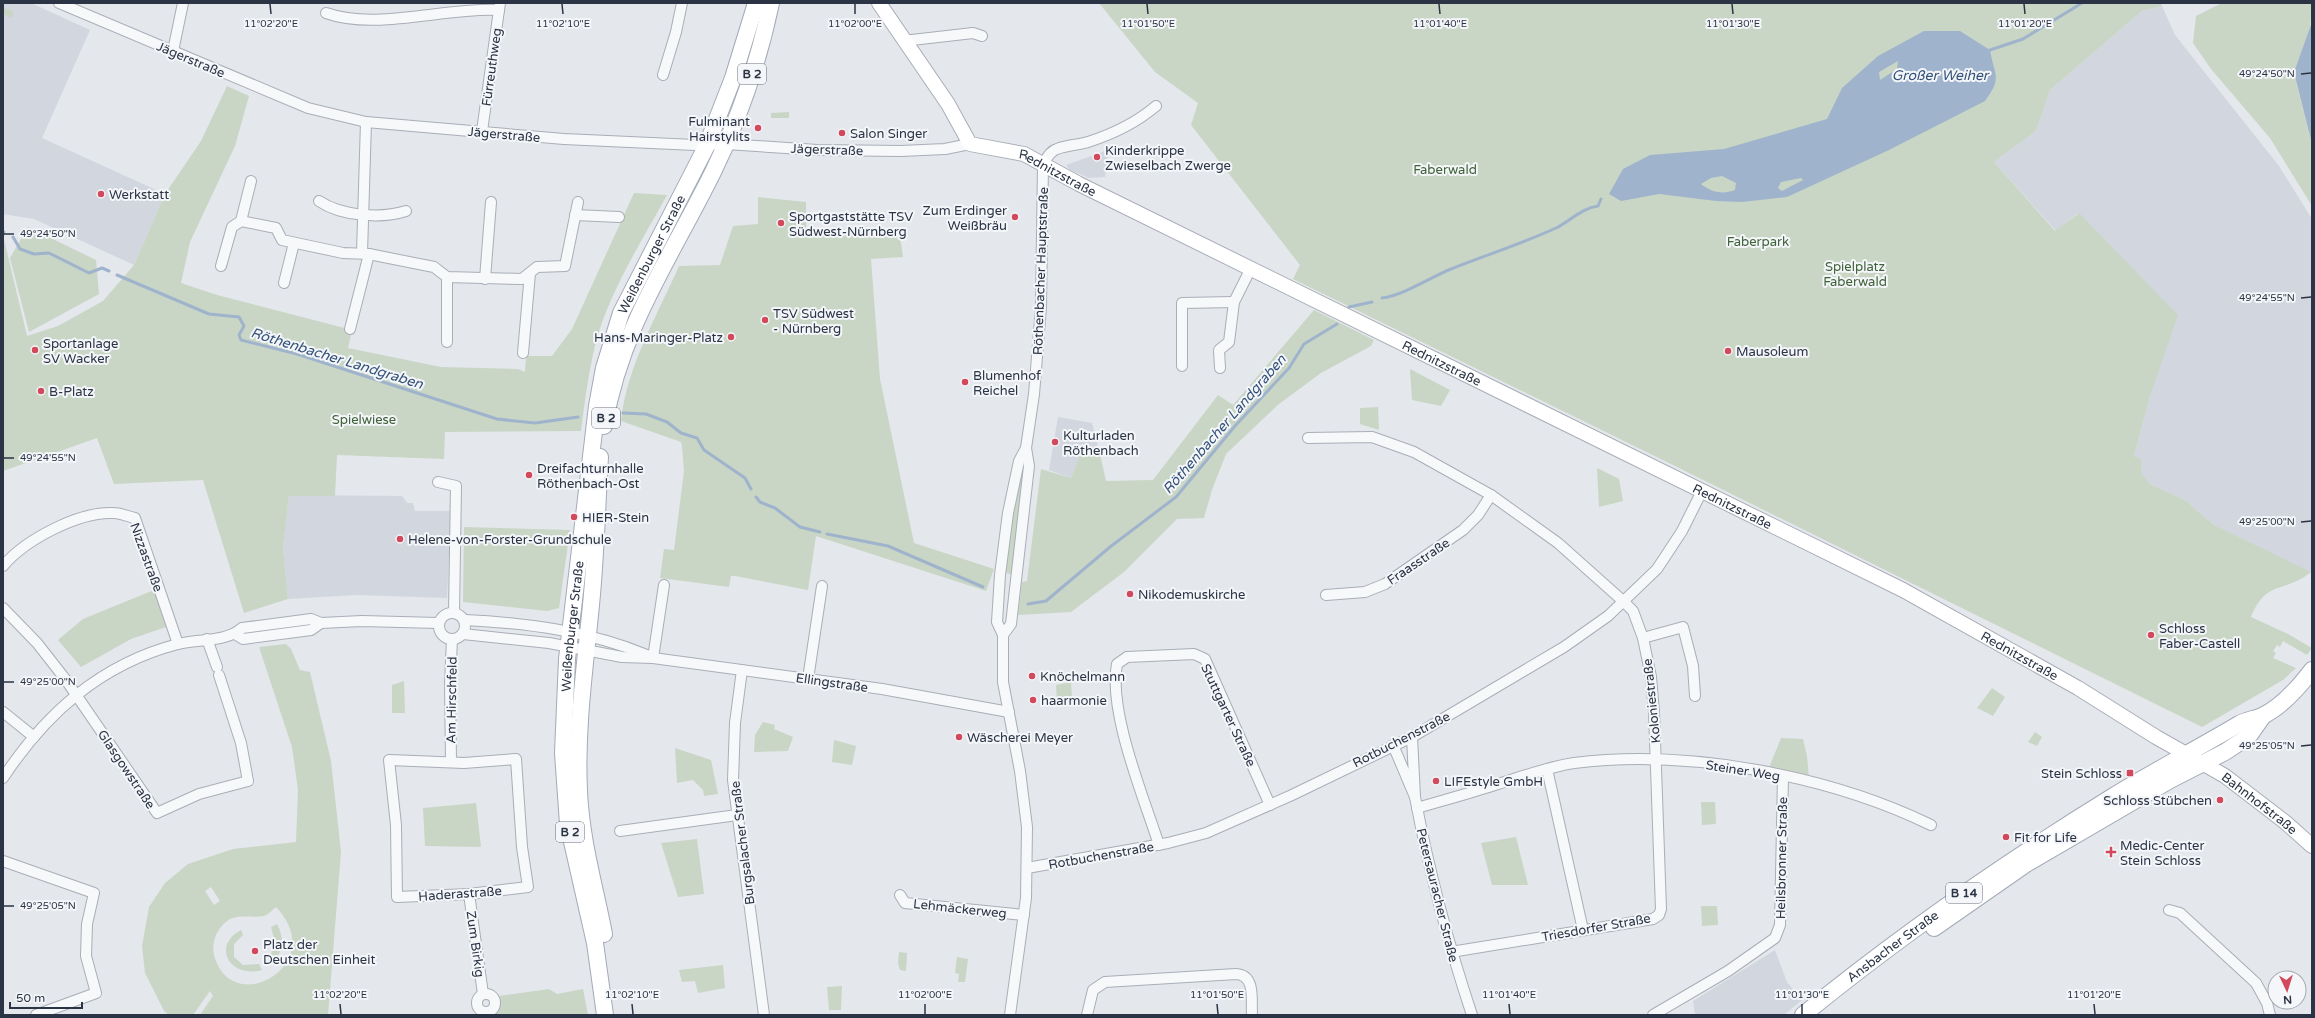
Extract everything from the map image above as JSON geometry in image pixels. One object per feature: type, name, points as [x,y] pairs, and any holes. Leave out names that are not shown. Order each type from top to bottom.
[{"type":"main road","name":"Weißenburger Straße","points":[[605,1015],[595,943],[572,845],[565,797],[562,734],[570,638],[601,380],[611,340],[632,288],[685,190],[707,145],[733,78],[756,3]]},
{"type":"main road","name":"Weißenburger Straße","points":[[615,1015],[604,934],[586,846],[579,792],[578,740],[587,642],[600,458],[613,384],[638,313],[701,196],[726,144],[752,75],[771,3]]},
{"type":"main road","points":[[879,3],[903,41],[948,104],[970,144]]},
{"type":"main road","name":"Rednitzstraße","points":[[970,144],[1015,151],[1043,164],[1903,590],[2078,688],[2156,737],[2204,763]]},
{"type":"main road","name":"B 14","points":[[2204,763],[2225,752],[2249,736],[2263,716],[2288,697],[2312,670]]},
{"type":"main road","name":"B 14","points":[[2187,753],[2241,723],[2263,716]]},
{"type":"main road","name":"Ansbacher Straße","points":[[1803,1015],[1897,941],[1964,893],[2070,823],[2187,753]]},
{"type":"main road","name":"Ansbacher Straße","points":[[1820,1015],[1901,952],[2026,864],[2170,780],[2204,763]]},
{"type":"main road","name":"Bahnhofstraße","points":[[2204,763],[2234,782],[2312,846]]},
{"type":"street","name":"Jägerstraße","points":[[59,3],[308,108],[366,122],[564,139],[707,145],[726,144],[856,151],[945,150],[970,144]]},
{"type":"street","points":[[173,51],[183,3]]},
{"type":"street","points":[[663,75],[676,32],[682,3]]},
{"type":"street","points":[[326,13],[343,19],[393,19],[500,7]]},
{"type":"street","name":"Fürreuthweg","points":[[482,131],[500,7]]},
{"type":"street","points":[[903,41],[973,34],[982,36]]},
{"type":"street","points":[[1043,164],[1049,155],[1056,149],[1087,142],[1115,132],[1140,120],[1156,106]]},
{"type":"street","points":[[350,329],[366,254],[363,214],[366,122]]},
{"type":"street","name":"Röthenbacher Hauptstraße","points":[[1003,635],[1011,624],[1012,619],[1029,466],[1026,448],[1034,394],[1041,307],[1043,164]]},
{"type":"street","points":[[222,266],[232,227],[241,221],[251,181]]},
{"type":"street","points":[[319,201],[330,209],[363,214],[394,215],[406,211]]},
{"type":"street","points":[[485,279],[491,202]]},
{"type":"street","points":[[241,221],[276,228],[282,240],[294,244],[343,253],[366,254],[434,267],[447,277],[522,279],[537,267],[565,266],[578,202]]},
{"type":"street","points":[[575,215],[619,217]]},
{"type":"street","points":[[284,283],[294,244]]},
{"type":"street","points":[[1220,368],[1219,350],[1229,342],[1234,302],[1251,268]]},
{"type":"street","points":[[523,353],[530,273]]},
{"type":"street","points":[[447,277],[447,342]]},
{"type":"street","points":[[1182,366],[1182,303],[1234,302]]},
{"type":"street","name":"Koloniestraße","points":[[1308,438],[1372,437],[1393,443],[1414,452],[1492,495],[1558,543],[1623,601],[1633,611],[1643,638],[1651,677],[1656,760]]},
{"type":"street","name":"Röthenbacher Hauptstraße","points":[[1010,1015],[1024,915],[1027,868],[1025,805],[1004,682],[1003,635],[997,622],[1000,575],[1008,513],[1019,461],[1026,448]]},
{"type":"street","points":[[438,482],[456,486],[454,613]]},
{"type":"street","name":"Rotbuchenstraße","points":[[1027,868],[1159,845],[1206,833],[1270,805],[1412,737],[1564,647],[1608,616],[1657,569],[1682,531],[1702,491]]},
{"type":"street","name":"Fraasstraße","points":[[1326,595],[1365,592],[1385,584],[1463,530],[1478,515],[1492,495]]},
{"type":"street","name":"Nizzastraße","points":[[3,566],[28,543],[51,529],[89,517],[114,513],[135,518],[178,644]]},
{"type":"street","points":[[653,658],[664,585]]},
{"type":"street","points":[[808,679],[822,586]]},
{"type":"street","points":[[3,608],[37,643],[76,694]]},
{"type":"street","points":[[439,623],[446,614],[454,613],[464,620],[587,642]]},
{"type":"street","points":[[3,778],[53,714],[76,694],[124,666],[178,644],[235,634],[242,628],[311,619],[321,623],[362,621],[439,623]]},
{"type":"street","points":[[463,634],[466,628],[464,620]]},
{"type":"street","points":[[439,623],[442,634],[452,639],[463,634],[570,638],[587,642]]},
{"type":"street","points":[[1643,638],[1683,627],[1693,666],[1695,696]]},
{"type":"street","name":"Glasgowstraße","points":[[76,694],[157,813],[199,794],[248,780],[241,743],[207,639]]},
{"type":"street","name":"Am Hirschfeld","points":[[450,761],[450,684],[452,639]]},
{"type":"street","name":"Ellingstraße","points":[[587,642],[622,657],[653,658],[808,679],[919,695],[1009,712]]},
{"type":"street","name":"Ellingstraße","points":[[587,642],[653,658]]},
{"type":"street","name":"Stuttgarter Straße","points":[[1159,845],[1125,741],[1120,717],[1115,676],[1117,664],[1127,657],[1194,654],[1205,659],[1270,805]]},
{"type":"street","name":"Burgsalacher Straße","points":[[742,670],[734,741],[733,780],[764,1015]]},
{"type":"street","points":[[3,712],[34,737]]},
{"type":"street","name":"Petersauracher Straße","points":[[1412,737],[1415,797],[1417,808],[1436,895],[1451,952],[1472,1015]]},
{"type":"street","name":"Petersauracher Straße","points":[[1394,745],[1415,797]]},
{"type":"street","name":"Haderastraße","points":[[516,759],[522,848],[528,887],[469,894],[397,897],[396,825],[389,760],[450,761],[464,763],[516,759]]},
{"type":"street","name":"Steiner Weg","points":[[1417,808],[1547,769],[1594,762],[1630,759],[1717,763],[1783,776],[1858,795],[1899,810],[1931,825]]},
{"type":"street","name":"Triesdorfer Straße","points":[[1451,952],[1652,919],[1659,915],[1661,909],[1656,760]]},
{"type":"street","points":[[1547,769],[1583,930]]},
{"type":"street","name":"Heilsbronner Straße","points":[[1653,1015],[1722,975],[1775,938],[1780,925],[1783,776]]},
{"type":"street","points":[[620,831],[737,815]]},
{"type":"street","points":[[3,861],[94,893],[87,924],[86,956],[96,993],[36,1015]]},
{"type":"street","name":"Zum Birkig","points":[[469,894],[483,994]]},
{"type":"street","name":"Lehmäckerweg","points":[[900,895],[905,903],[1024,915]]},
{"type":"street","points":[[2169,910],[2180,913],[2256,983],[2267,1003],[2270,1015]]},
{"type":"street","points":[[1087,1015],[1093,990],[1105,982],[1236,974],[1246,976],[1250,981],[1252,1015]]},
{"type":"shaded area","points":[[3,3],[31,3],[90,30],[42,138],[165,194],[134,265],[34,219],[3,214]]},
{"type":"shaded area","points":[[2162,6],[2175,35],[2279,166],[2312,219],[2312,573],[2214,525],[2185,500],[2150,484],[2142,474],[2141,459],[2134,456],[2150,396],[2078,213],[2056,231],[1994,162],[2036,131],[2050,90],[2142,11]]},
{"type":"shaded area","name":"Kinderkrippe Zwieselbach Zwerge","points":[[1108,150],[1105,177],[1089,178],[1070,170],[1066,165]]},
{"type":"shaded area","points":[[1058,417],[1092,423],[1100,454],[1080,455],[1071,478],[1049,470]]},
{"type":"shaded area","points":[[289,495],[402,496],[407,503],[413,503],[415,511],[451,511],[447,598],[356,595],[288,599],[283,547]]},
{"type":"shaded area","points":[[1775,950],[1787,982],[1802,1000],[1784,1015],[1695,1015],[1693,1001]]},
{"type":"green space","name":"Faberwald","points":[[1099,3],[2161,3],[2162,6],[2142,11],[2050,90],[2036,131],[1994,162],[2055,231],[2079,213],[2178,315],[2150,396],[2134,456],[2141,459],[2142,474],[2150,484],[2185,500],[2214,525],[2311,572],[2293,583],[2277,588],[2263,597],[2251,617],[2288,634],[2312,648],[2307,655],[2283,641],[2280,647],[2277,645],[2273,651],[2276,653],[2273,658],[2296,668],[2283,680],[2202,727],[1293,279],[1300,265],[1191,125],[1198,103],[1155,72]]},
{"type":"green space","points":[[2222,3],[2312,3],[2310,29],[2294,72],[2312,144],[2312,206],[2270,138],[2211,69],[2193,43],[2196,16]]},
{"type":"green space","points":[[3,7],[14,12],[12,18],[3,14]]},
{"type":"green space","name":"Spielwiese","points":[[227,86],[249,96],[235,146],[190,242],[181,283],[217,295],[352,330],[348,348],[441,367],[518,369],[525,372],[526,356],[552,356],[572,329],[634,193],[667,195],[619,282],[603,319],[592,361],[581,431],[445,432],[444,459],[337,455],[335,496],[289,496],[283,547],[288,599],[244,613],[203,480],[114,484],[97,438],[3,471],[3,235],[27,336],[58,326],[103,301],[134,265],[165,194],[201,141]]},
{"type":"green space","points":[[789,112],[789,118],[771,118],[771,113]]},
{"type":"green space","name":"TSV Südwest - Nürnberg","points":[[758,197],[806,202],[806,237],[899,230],[903,257],[871,259],[880,379],[914,543],[994,569],[986,591],[816,536],[808,590],[735,576],[731,576],[729,587],[660,578],[664,549],[674,550],[684,471],[682,446],[681,442],[621,421],[624,401],[636,361],[679,266],[720,265],[733,226],[758,224]]},
{"type":"green space","points":[[28,227],[96,260],[99,294],[29,332],[10,258]]},
{"type":"green space","points":[[1314,310],[1374,340],[1371,346],[1321,373],[1279,404],[1226,454],[1212,490],[1204,518],[1177,519],[1124,572],[1071,612],[1018,615],[1022,582],[1027,581],[1041,469],[1071,478],[1080,455],[1100,454],[1106,481],[1153,480],[1218,395],[1233,405]]},
{"type":"green space","points":[[1410,369],[1450,390],[1441,406],[1412,400]]},
{"type":"green space","points":[[1378,407],[1379,430],[1360,424],[1360,408]]},
{"type":"green space","points":[[1021,462],[1025,463],[1013,575],[1003,572]]},
{"type":"green space","points":[[1597,468],[1619,479],[1623,501],[1599,507]]},
{"type":"green space","points":[[464,527],[570,530],[559,608],[547,611],[463,602]]},
{"type":"green space","points":[[154,590],[166,627],[131,639],[81,667],[58,640],[83,619]]},
{"type":"green space","points":[[286,644],[291,649],[300,670],[310,672],[331,761],[341,852],[328,1015],[200,1015],[213,996],[210,991],[193,1015],[169,1015],[164,1011],[145,973],[142,946],[149,907],[165,883],[188,864],[233,849],[296,842],[298,790],[292,747],[259,647]],"holes":[[[211,887],[220,901],[214,905],[205,891]],[[276,907],[290,927],[292,947],[286,963],[274,976],[259,983],[242,984],[227,977],[214,957],[213,948],[218,931],[231,919],[236,917],[264,916]]]},
{"type":"green space","points":[[404,681],[405,713],[392,713],[392,685]]},
{"type":"green space","points":[[1071,682],[1072,700],[1057,701],[1056,685]]},
{"type":"green space","points":[[1992,688],[2005,697],[1993,716],[1977,708]]},
{"type":"green space","points":[[763,722],[775,725],[774,729],[793,737],[788,751],[754,752],[755,735]]},
{"type":"green space","points":[[2035,732],[2042,737],[2037,746],[2028,742]]},
{"type":"green space","points":[[1781,738],[1803,739],[1807,756],[1809,778],[1768,770]]},
{"type":"green space","points":[[834,740],[856,746],[852,765],[832,762]]},
{"type":"green space","points":[[675,748],[711,760],[718,794],[704,796],[703,790],[693,780],[677,783]]},
{"type":"green space","points":[[1701,802],[1715,802],[1716,824],[1702,825]]},
{"type":"green space","points":[[476,803],[481,847],[425,846],[423,808]]},
{"type":"green space","points":[[1516,837],[1528,885],[1492,885],[1481,843]]},
{"type":"green space","points":[[697,839],[704,894],[678,897],[661,843]]},
{"type":"green space","points":[[1701,906],[1717,906],[1718,925],[1702,926]]},
{"type":"green space","points":[[277,924],[281,932],[282,945],[277,958],[271,954],[275,942],[271,927]]},
{"type":"green space","points":[[241,930],[243,935],[234,944],[234,957],[243,965],[259,964],[262,970],[251,972],[241,970],[233,966],[228,959],[226,952],[227,944],[232,937]]},
{"type":"green space","points":[[899,952],[907,953],[906,971],[900,970],[898,963]]},
{"type":"green space","points":[[957,957],[968,959],[965,982],[958,982],[959,974],[955,973]]},
{"type":"green space","points":[[723,965],[725,988],[698,993],[695,981],[682,982],[679,970]]},
{"type":"green space","points":[[842,986],[841,1010],[829,1010],[827,987]]},
{"type":"green space","points":[[549,989],[557,994],[583,989],[588,1015],[493,1015],[499,1010],[499,996]]},
{"type":"water","points":[[2312,22],[2312,144],[2294,72]]},
{"type":"water","name":"Großer Weiher","points":[[1924,31],[1960,31],[1990,50],[1996,81],[1991,93],[1985,101],[1889,150],[1787,197],[1742,202],[1716,201],[1659,194],[1621,201],[1609,194],[1623,169],[1650,155],[1724,149],[1827,119],[1842,88],[1878,56]],"holes":[[[1898,61],[1897,69],[1880,80],[1879,72]],[[1722,176],[1736,183],[1735,190],[1730,192],[1717,192],[1701,184],[1711,178]],[[1801,178],[1803,180],[1782,191],[1778,188],[1781,182]]]},
{"type":"waterway","name":"Röthenbacher Landgraben","points":[[1990,50],[2023,39],[2082,3]]},
{"type":"waterway","name":"Röthenbacher Landgraben","points":[[1382,298],[1399,293],[1451,269],[1543,234],[1556,228],[1581,212],[1598,206],[1601,199]]},
{"type":"waterway","name":"Röthenbacher Landgraben","points":[[13,237],[20,249],[34,254],[49,253],[89,273],[102,268],[109,271]]},
{"type":"waterway","name":"Röthenbacher Landgraben","points":[[117,275],[209,314],[239,317],[244,326],[239,335],[241,340],[297,354],[497,419],[535,423],[578,417]]},
{"type":"waterway","name":"Röthenbacher Landgraben","points":[[1349,307],[1372,302]]},
{"type":"waterway","name":"Röthenbacher Landgraben","points":[[1028,604],[1046,601],[1110,547],[1176,497],[1235,426],[1289,368],[1304,344],[1337,324]]},
{"type":"waterway","name":"Röthenbacher Landgraben","points":[[623,413],[646,414],[667,422],[681,433],[697,438],[704,450],[745,478],[751,489]]},
{"type":"waterway","name":"Röthenbacher Landgraben","points":[[756,497],[760,502],[775,508],[800,527],[820,532]]},
{"type":"waterway","name":"Röthenbacher Landgraben","points":[[827,534],[888,546],[983,587]]},
{"type":"place","name":"Fulminant Hairstylits","points":[[758,128]]},
{"type":"place","name":"Salon Singer","points":[[842,133]]},
{"type":"place","name":"Kinderkrippe Zwieselbach Zwerge","points":[[1097,157]]},
{"type":"place","name":"Werkstatt","points":[[101,194]]},
{"type":"place","name":"Zum Erdinger Weißbräu","points":[[1015,217]]},
{"type":"place","name":"Sportgaststätte TSV Südwest-Nürnberg","points":[[781,223]]},
{"type":"place","name":"TSV Südwest - Nürnberg","points":[[765,320]]},
{"type":"place","name":"Hans-Maringer-Platz","points":[[731,337]]},
{"type":"place","name":"Sportanlage SV Wacker","points":[[35,350]]},
{"type":"place","name":"Mausoleum","points":[[1728,351]]},
{"type":"place","name":"Blumenhof Reichel","points":[[965,382]]},
{"type":"place","name":"B-Platz","points":[[41,391]]},
{"type":"place","name":"Kulturladen Röthenbach","points":[[1055,442]]},
{"type":"place","name":"Dreifachturnhalle Röthenbach-Ost","points":[[529,475]]},
{"type":"place","name":"HIER-Stein","points":[[574,517]]},
{"type":"place","name":"Helene-von-Forster-Grundschule","points":[[400,539]]},
{"type":"place","name":"Nikodemuskirche","points":[[1130,594]]},
{"type":"place","name":"Schloss Faber-Castell","points":[[2151,635]]},
{"type":"place","name":"Knöchelmann","points":[[1032,676]]},
{"type":"place","name":"haarmonie","points":[[1033,700]]},
{"type":"place","name":"Wäscherei Meyer","points":[[959,737]]},
{"type":"place","name":"Stein Schloss","points":[[2130,773]]},
{"type":"place","name":"LIFEstyle GmbH","points":[[1436,781]]},
{"type":"place","name":"Schloss Stübchen","points":[[2220,800]]},
{"type":"place","name":"Fit for Life","points":[[2006,837]]},
{"type":"place","name":"Medic-Center Stein Schloss","points":[[2111,852]]},
{"type":"place","name":"Platz der Deutschen Einheit","points":[[255,951]]},
{"type":"park label","name":"Faberpark","points":[[1758,241]]},
{"type":"park label","name":"Spielplatz Faberwald","points":[[1855,274]]}]
